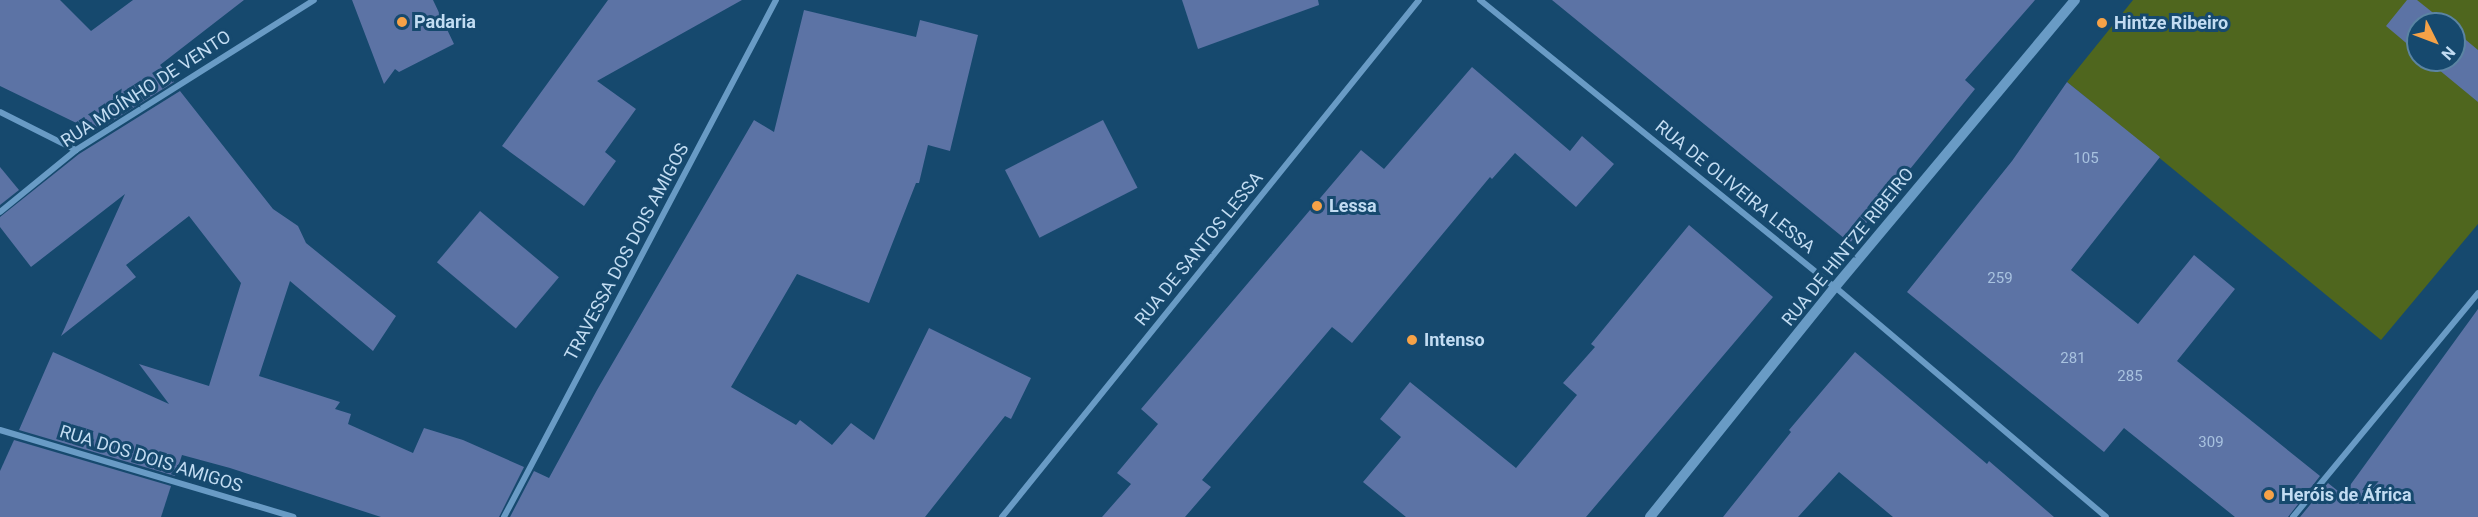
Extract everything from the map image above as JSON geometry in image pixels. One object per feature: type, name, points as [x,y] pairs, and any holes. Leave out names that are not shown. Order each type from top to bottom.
[{"type":"street","name":"RUA MOÍNHO DE VENTO","points":[[0,212],[76,150],[314,0]]},
{"type":"street","name":"TRAVESSA DOS DOIS AMIGOS","points":[[504,517],[776,0]]},
{"type":"street","name":"RUA DE SANTOS LESSA","points":[[1002,517],[1419,0]]},
{"type":"street","name":"RUA DE OLIVEIRA LESSA","points":[[1480,0],[1835,287],[2106,517]]},
{"type":"street","name":"RUA DE HINTZE RIBEIRO","points":[[1650,517],[1835,287],[2074,0]]},
{"type":"street","points":[[0,112],[76,150]]},
{"type":"street","points":[[2293,517],[2478,293]]},
{"type":"street","name":"RUA DOS DOIS AMIGOS","points":[[0,430],[293,517]]},
{"type":"green space","points":[[2133,0],[2478,0],[2478,224],[2381,340],[2067,82]]},
{"type":"building","points":[[0,0],[60,0],[91,31],[133,0],[244,0],[160,65],[174,82],[95,132],[0,86]]},
{"type":"building","name":"Padaria","points":[[352,0],[433,0],[454,44],[399,72],[395,69],[384,84]]},
{"type":"building","points":[[608,0],[742,0],[597,81],[636,109],[605,152],[616,161],[584,206],[502,146]]},
{"type":"building","points":[[1182,0],[1318,0],[1319,5],[1198,49]]},
{"type":"building","points":[[1552,0],[2035,0],[1965,80],[1975,89],[1850,243]]},
{"type":"building","points":[[2407,0],[2417,0],[2432,12],[2406,12],[2406,43],[2386,26]]},
{"type":"building","points":[[804,10],[916,37],[920,20],[978,35],[950,151],[928,145],[919,183],[916,183],[869,303],[797,274],[731,387],[796,425],[800,420],[832,445],[851,423],[874,440],[929,328],[1031,378],[1011,419],[1005,416],[925,517],[510,517],[534,471],[549,478],[597,390],[754,120],[774,132]]},
{"type":"building","points":[[2466,40],[2478,50],[2478,102],[2442,72],[2466,72]]},
{"type":"building","points":[[1472,67],[1570,151],[1582,136],[1614,164],[1576,207],[1515,153],[1492,179],[1490,177],[1352,343],[1332,327],[1202,480],[1211,487],[1185,517],[1102,517],[1131,484],[1117,473],[1158,424],[1141,409],[1361,150],[1384,169]]},
{"type":"building","points":[[2067,82],[2160,157],[2071,270],[2138,324],[2194,255],[2235,289],[2177,361],[2320,476],[2288,517],[2235,517],[2124,428],[2104,452],[1907,292],[2012,161]]},
{"type":"building","points":[[180,91],[273,209],[298,226],[306,243],[396,316],[373,351],[290,281],[259,376],[340,402],[335,409],[351,414],[348,424],[413,453],[424,428],[463,440],[524,467],[499,517],[381,517],[230,468],[182,455],[175,476],[19,430],[53,352],[169,404],[139,364],[209,386],[241,283],[189,216],[126,265],[136,277],[61,336],[125,194],[31,267],[0,227],[0,217],[79,154]]},
{"type":"building","points":[[1103,120],[1138,188],[1039,238],[1005,170]]},
{"type":"building","points":[[0,167],[19,190],[0,205]]},
{"type":"building","points":[[480,211],[559,277],[516,329],[437,262]]},
{"type":"building","points":[[1689,225],[1773,297],[1586,517],[1406,517],[1363,482],[1401,437],[1380,419],[1410,382],[1516,468],[1577,395],[1563,383],[1595,347],[1591,344]]},
{"type":"building","points":[[2478,309],[2478,517],[2300,517],[2328,483],[2343,495]]},
{"type":"building","points":[[1855,352],[1987,464],[1989,461],[2054,517],[1893,517],[1839,472],[1798,517],[1723,517],[1791,432],[1789,430]]},
{"type":"building","points":[[14,440],[171,486],[161,517],[0,517],[0,471]]},
{"type":"place","name":"Padaria","points":[[402,22]]},
{"type":"place","name":"Hintze Ribeiro","points":[[2102,23]]},
{"type":"place","name":"Lessa","points":[[1317,206]]},
{"type":"place","name":"Intenso","points":[[1412,340]]},
{"type":"place","name":"Heróis de África","points":[[2269,495]]}]
